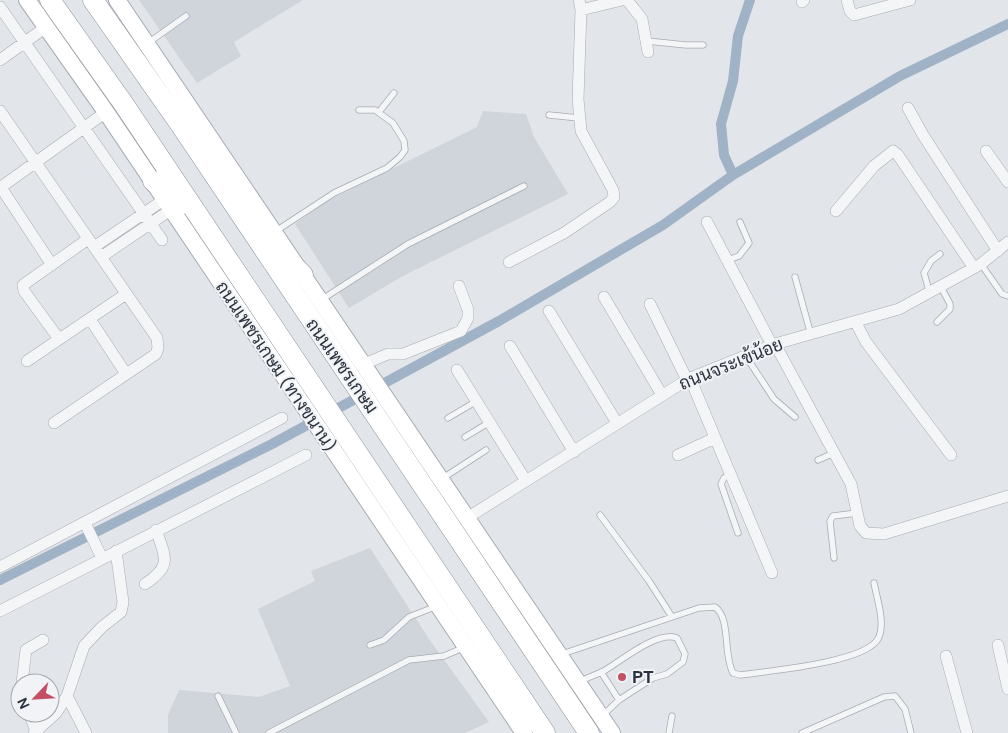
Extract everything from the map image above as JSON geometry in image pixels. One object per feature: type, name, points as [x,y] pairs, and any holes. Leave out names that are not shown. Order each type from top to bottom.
[{"type":"highway","name":"ถนนเพชรเกษม","points":[[50,0],[123,103],[202,222],[315,406],[348,437],[545,733]]},
{"type":"highway","name":"ถนนเพชรเกษม","points":[[93,0],[174,116],[238,213],[361,370],[386,413],[595,725]]},
{"type":"highway","points":[[153,181],[202,222]]},
{"type":"highway","points":[[238,213],[256,228],[303,275]]},
{"type":"main road","name":"ถนนเพชรเกษม (ทางขนาน)","points":[[27,0],[168,204],[315,406],[329,446],[524,733]]},
{"type":"main road","points":[[117,0],[321,300],[361,370]]},
{"type":"main road","points":[[386,413],[441,479],[468,518],[576,682],[595,725],[612,733]]},
{"type":"street","points":[[509,262],[564,232],[610,202],[614,197],[613,190],[585,142],[579,118],[580,5],[622,0]]},
{"type":"street","points":[[627,0],[642,19],[647,46]]},
{"type":"street","points":[[847,0],[850,11],[854,15],[910,0]]},
{"type":"street","points":[[0,7],[162,240]]},
{"type":"street","points":[[0,60],[46,27]]},
{"type":"street","points":[[908,108],[923,136],[998,251]]},
{"type":"street","points":[[0,111],[157,338],[158,348],[156,354],[54,423]]},
{"type":"street","points":[[52,264],[1,187],[85,129],[106,112]]},
{"type":"street","points":[[836,211],[874,166],[893,151],[898,155],[977,266]]},
{"type":"street","points":[[986,151],[1008,182]]},
{"type":"street","points":[[94,248],[143,213],[168,204]]},
{"type":"street","points":[[59,339],[23,288],[25,283],[52,264],[150,223],[168,204]]},
{"type":"street","points":[[708,222],[773,345],[851,484],[862,531],[884,534],[1008,496]]},
{"type":"street","name":"ถนนจระเข้น้อย","points":[[468,518],[688,379],[773,345],[856,323],[899,309],[941,288],[977,266],[1008,242]]},
{"type":"street","points":[[361,370],[388,354],[403,354],[461,331],[468,318],[468,310],[460,286]]},
{"type":"street","points":[[27,361],[126,294]]},
{"type":"street","points":[[604,298],[662,395]]},
{"type":"street","points":[[650,304],[716,438],[772,573]]},
{"type":"street","points":[[549,311],[617,423]]},
{"type":"street","points":[[90,319],[126,374]]},
{"type":"street","points":[[856,323],[866,342],[951,455]]},
{"type":"street","points":[[510,346],[574,452]]},
{"type":"street","points":[[458,370],[526,481]]},
{"type":"street","points":[[0,567],[86,527],[282,418]]},
{"type":"street","points":[[678,455],[716,438]]},
{"type":"street","points":[[0,611],[100,554],[116,551],[306,455]]},
{"type":"street","points":[[86,527],[100,554]]},
{"type":"street","points":[[145,584],[158,575],[165,566],[164,553],[156,530]]},
{"type":"street","points":[[35,732],[56,713],[67,696],[84,646],[102,627],[122,612],[123,602],[116,551]]},
{"type":"street","points":[[23,673],[26,650],[43,640]]},
{"type":"street","points":[[998,645],[1008,689]]},
{"type":"street","points":[[946,656],[966,733]]},
{"type":"street","points":[[67,696],[86,733]]},
{"type":"lane","points":[[148,43],[186,16]]},
{"type":"lane","points":[[647,46],[703,45]]},
{"type":"lane","points":[[379,112],[394,93]]},
{"type":"lane","points":[[274,232],[334,193],[387,168],[400,158],[405,150],[400,132],[379,112],[367,108],[359,110]]},
{"type":"lane","points":[[549,115],[579,118]]},
{"type":"lane","points":[[321,300],[408,244],[524,186]]},
{"type":"lane","points":[[728,260],[739,256],[749,242],[740,222]]},
{"type":"lane","points":[[930,294],[924,273],[931,261],[940,254]]},
{"type":"lane","points":[[977,266],[1002,294],[1008,296]]},
{"type":"lane","points":[[795,276],[811,335]]},
{"type":"lane","points":[[937,322],[950,309],[950,304],[941,288]]},
{"type":"lane","points":[[745,356],[774,399],[795,416]]},
{"type":"lane","points":[[448,418],[477,401]]},
{"type":"lane","points":[[464,437],[490,422]]},
{"type":"lane","points":[[441,479],[486,450]]},
{"type":"lane","points":[[818,460],[834,452]]},
{"type":"lane","points":[[730,474],[724,478],[721,484],[738,532]]},
{"type":"lane","points":[[834,558],[830,521],[833,516],[857,513]]},
{"type":"lane","points":[[600,515],[650,581],[672,617]]},
{"type":"lane","points":[[558,655],[699,608],[715,607],[720,611],[729,665],[733,673],[740,675],[834,662],[867,648],[878,639],[881,622],[874,583]]},
{"type":"lane","points":[[370,646],[384,640],[410,617],[437,606]]},
{"type":"lane","points":[[576,682],[601,672],[645,644],[667,637],[677,638],[685,654],[683,662],[667,674],[653,678],[619,700],[595,725]]},
{"type":"lane","points":[[269,733],[409,660],[444,656],[465,647]]},
{"type":"lane","points":[[601,672],[619,700]]},
{"type":"lane","points":[[218,696],[236,733]]},
{"type":"lane","points":[[802,733],[884,697],[895,696],[905,709],[911,733]]},
{"type":"lane","points":[[669,733],[672,716]]},
{"type":"shaded area","points":[[139,0],[303,0],[234,42],[241,56],[197,83]]},
{"type":"shaded area","points":[[483,111],[526,114],[534,137],[568,194],[401,277],[349,308],[295,224],[327,201],[477,127]]},
{"type":"shaded area","points":[[370,548],[429,639],[489,722],[465,733],[168,733],[168,715],[179,690],[259,697],[290,686],[258,609],[315,581],[311,571]]},
{"type":"waterway","points":[[733,175],[724,155],[721,124],[733,81],[738,36],[750,0]]},
{"type":"waterway","points":[[0,580],[272,444],[499,321],[663,225],[733,175],[900,76],[1008,24]]},
{"type":"place","name":"PT","points":[[622,677]]}]
